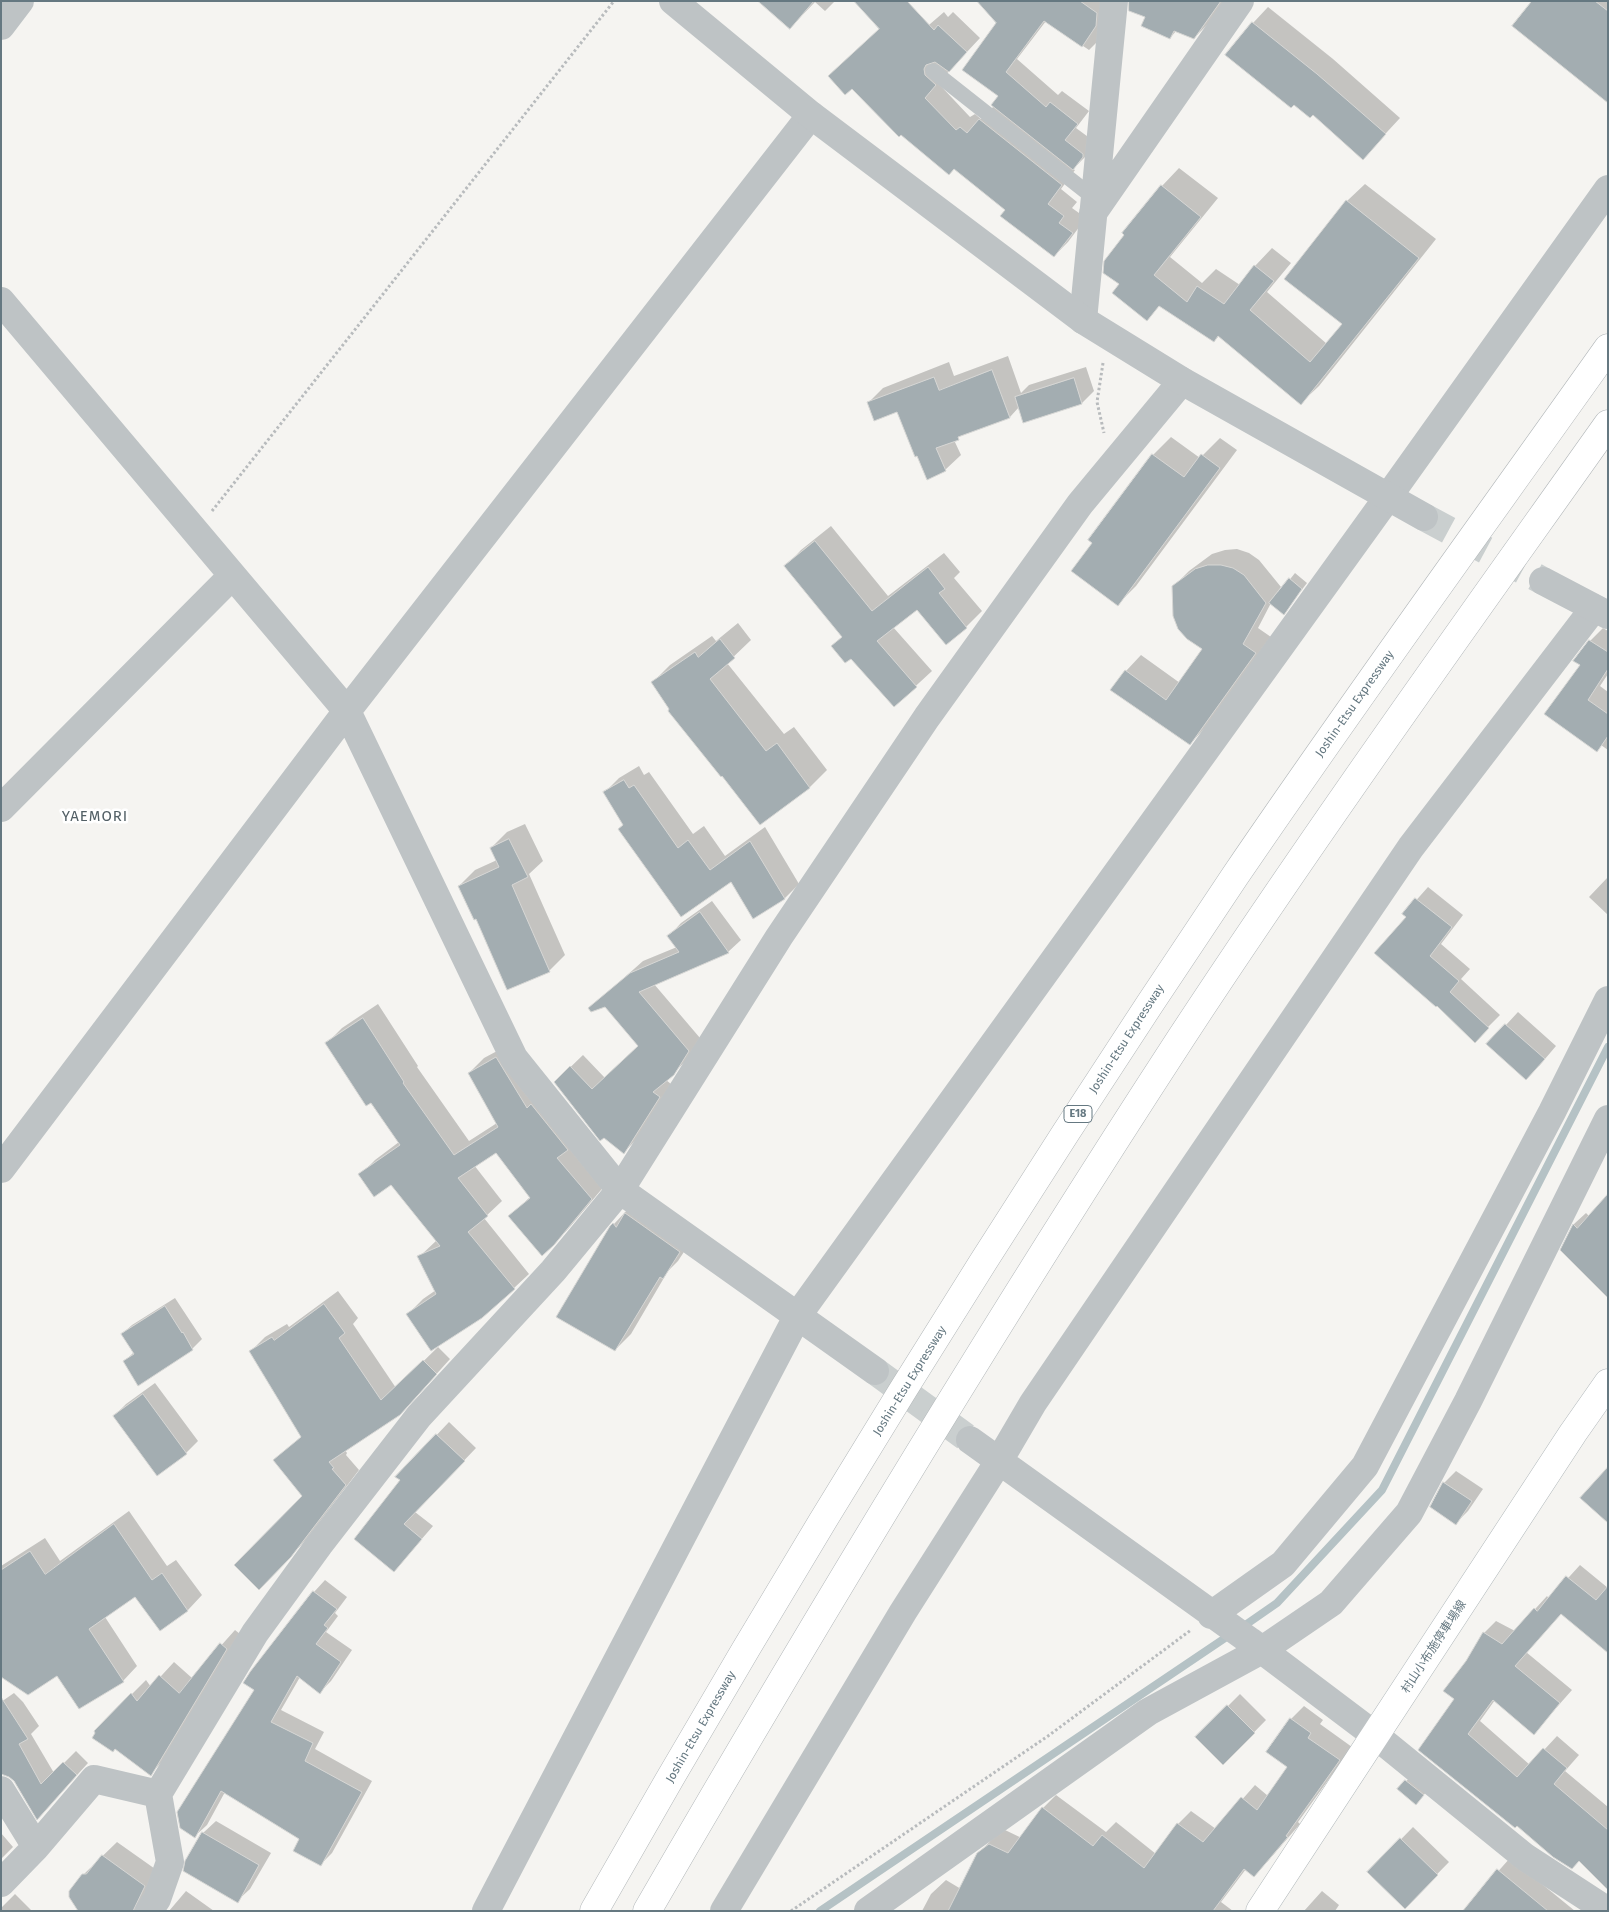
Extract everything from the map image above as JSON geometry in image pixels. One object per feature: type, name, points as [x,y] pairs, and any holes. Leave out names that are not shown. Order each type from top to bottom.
[{"type":"main road","name":"Joshin-Etsu Expressway","points":[[594,1911],[696,1735],[879,1430],[1057,1146],[1238,872],[1608,348]]},
{"type":"main road","points":[[647,1911],[824,1608],[917,1454],[1142,1100],[1275,897],[1380,744],[1608,424]]},
{"type":"main road","name":"村山小布施停車場線","points":[[1260,1911],[1573,1432],[1608,1383]]},
{"type":"street","points":[[1,26],[20,1]]},
{"type":"street","points":[[673,1],[811,115],[1083,320],[1182,381],[1424,517]]},
{"type":"street","points":[[1083,320],[1114,1]]},
{"type":"street","points":[[1093,206],[1240,1]]},
{"type":"street","points":[[1,1169],[347,711],[811,115]]},
{"type":"street","points":[[486,1911],[798,1315],[1388,498],[1608,189]]},
{"type":"street","points":[[1,301],[347,711],[514,1058],[620,1190],[798,1315],[874,1371]]},
{"type":"street","points":[[149,1911],[157,1899],[170,1862],[158,1794],[255,1633],[319,1545],[419,1416],[553,1271],[620,1190],[779,937],[927,717],[1080,504],[1182,381]]},
{"type":"street","points":[[1,808],[232,576]]},
{"type":"street","points":[[724,1911],[903,1612],[999,1461],[1033,1403],[1411,847],[1601,612],[1543,581]]},
{"type":"street","points":[[1215,1617],[1283,1564],[1365,1466],[1608,1000]]},
{"type":"street","points":[[869,1911],[1148,1712],[1330,1603],[1409,1513],[1468,1401],[1608,1119]]},
{"type":"street","points":[[970,1440],[1256,1646],[1376,1736],[1526,1858],[1608,1911]]},
{"type":"street","points":[[1,1883],[36,1847],[94,1779],[158,1794]]},
{"type":"street","points":[[1,1790],[36,1847]]},
{"type":"lane","points":[[933,71],[1093,206]]},
{"type":"path","points":[[195,532],[614,1]]},
{"type":"path","points":[[1107,335],[1097,402],[1112,466]]},
{"type":"path","points":[[791,1911],[1048,1736],[1215,1617]]},
{"type":"building","points":[[758,1],[814,1],[790,29]]},
{"type":"building","points":[[854,1],[907,1],[934,30],[938,25],[967,52],[949,72],[935,62],[926,65],[924,69],[925,75],[936,85],[925,98],[956,130],[960,127],[967,133],[979,119],[1062,185],[1048,204],[1064,216],[1059,223],[1073,233],[1054,257],[1000,216],[1005,210],[954,169],[949,175],[901,135],[899,137],[852,89],[845,95],[828,76],[879,29]]},
{"type":"building","points":[[977,1],[1080,1],[1097,13],[1096,26],[1082,47],[1044,21],[1006,72],[1046,107],[1050,102],[1078,124],[1065,140],[1083,154],[1083,157],[1073,170],[991,105],[998,96],[962,70],[996,23]]},
{"type":"building","points":[[1129,1],[1221,1],[1194,39],[1174,31],[1170,39],[1141,26],[1145,17],[1129,11]]},
{"type":"building","points":[[1532,1],[1595,1],[1608,11],[1608,103],[1512,26]]},
{"type":"building","points":[[1252,22],[1317,74],[1386,134],[1363,160],[1313,115],[1310,118],[1294,105],[1291,108],[1225,55]]},
{"type":"building","points":[[1161,185],[1201,217],[1154,275],[1187,302],[1197,286],[1224,304],[1254,265],[1274,281],[1250,310],[1310,362],[1342,324],[1284,279],[1346,200],[1419,258],[1301,405],[1218,336],[1214,342],[1159,306],[1147,321],[1112,293],[1119,284],[1103,273],[1104,261],[1124,235],[1122,233]]},
{"type":"building","points":[[992,370],[1010,418],[958,437],[959,440],[936,448],[946,471],[927,480],[917,456],[915,457],[897,412],[874,421],[867,402],[934,377],[939,390]]},
{"type":"building","points":[[1074,378],[1082,404],[1023,423],[1015,397]]},
{"type":"building","points":[[1152,454],[1184,477],[1201,454],[1220,468],[1118,606],[1071,571],[1092,543],[1088,540]]},
{"type":"building","points":[[815,541],[872,611],[928,567],[945,589],[939,593],[967,628],[946,645],[917,610],[877,641],[917,687],[894,707],[851,659],[845,663],[831,646],[842,637],[784,566]]},
{"type":"building","points":[[1208,565],[1221,565],[1233,568],[1244,575],[1266,603],[1243,644],[1256,653],[1190,745],[1110,690],[1125,670],[1166,700],[1202,649],[1187,639],[1178,629],[1173,616],[1172,586],[1195,569]]},
{"type":"building","points":[[1289,578],[1302,589],[1284,615],[1269,603]]},
{"type":"building","points":[[720,639],[735,658],[710,679],[766,751],[777,743],[810,788],[760,825],[668,711],[669,709],[651,682],[695,652],[698,657]]},
{"type":"building","points":[[1589,640],[1608,652],[1608,669],[1588,700],[1608,714],[1608,736],[1597,752],[1544,714],[1580,665],[1573,661]]},
{"type":"building","points":[[624,780],[629,788],[634,785],[678,848],[688,840],[710,870],[750,841],[785,899],[753,919],[731,882],[681,917],[618,829],[623,825],[603,792]]},
{"type":"building","points":[[509,839],[528,877],[512,885],[550,972],[507,990],[476,919],[474,920],[458,886],[499,867],[490,848]]},
{"type":"building","points":[[1415,898],[1452,927],[1430,956],[1459,981],[1450,992],[1489,1028],[1475,1043],[1437,1006],[1374,953],[1406,917],[1402,914]]},
{"type":"building","points":[[700,912],[729,953],[639,992],[689,1051],[674,1075],[653,1092],[660,1097],[624,1154],[604,1138],[600,1141],[554,1082],[570,1066],[592,1089],[638,1046],[605,1007],[591,1012],[588,1008],[630,973],[679,952],[667,936]]},
{"type":"building","points":[[363,1018],[403,1083],[454,1155],[498,1127],[468,1073],[496,1057],[527,1108],[531,1104],[568,1150],[557,1158],[592,1199],[554,1245],[542,1256],[508,1216],[530,1198],[496,1153],[458,1178],[488,1216],[468,1232],[515,1289],[482,1318],[431,1351],[406,1314],[436,1294],[417,1256],[440,1246],[391,1185],[374,1197],[358,1174],[400,1145],[371,1103],[366,1106],[325,1043]]},
{"type":"building","points":[[1505,1024],[1545,1059],[1526,1080],[1486,1044]]},
{"type":"building","points":[[1608,1194],[1608,1298],[1560,1250],[1573,1224],[1577,1228]]},
{"type":"building","points":[[625,1213],[680,1252],[663,1279],[660,1277],[615,1351],[556,1317],[610,1226],[613,1223],[616,1227]]},
{"type":"building","points":[[324,1304],[345,1333],[339,1338],[381,1400],[423,1360],[437,1374],[400,1415],[329,1462],[334,1468],[332,1469],[346,1485],[291,1557],[259,1590],[234,1565],[302,1496],[273,1460],[301,1437],[249,1351],[272,1337],[274,1340]]},
{"type":"building","points":[[165,1306],[193,1350],[138,1386],[123,1361],[134,1354],[121,1334]]},
{"type":"building","points":[[143,1394],[187,1454],[157,1476],[113,1416]]},
{"type":"building","points":[[436,1434],[465,1461],[404,1524],[422,1539],[394,1572],[354,1539],[400,1480],[395,1477]]},
{"type":"building","points":[[1608,1467],[1608,1523],[1580,1498]]},
{"type":"building","points":[[1443,1482],[1472,1501],[1456,1525],[1430,1507]]},
{"type":"building","points":[[114,1524],[152,1580],[162,1573],[188,1611],[160,1631],[135,1597],[89,1629],[124,1682],[79,1709],[57,1676],[28,1695],[1,1677],[1,1570],[30,1551],[45,1574]]},
{"type":"building","points":[[1566,1576],[1596,1600],[1608,1586],[1608,1653],[1561,1614],[1515,1666],[1560,1703],[1534,1735],[1493,1700],[1468,1734],[1517,1777],[1543,1748],[1567,1768],[1554,1784],[1608,1830],[1608,1890],[1579,1861],[1572,1869],[1553,1857],[1517,1826],[1515,1828],[1418,1750],[1454,1699],[1443,1691],[1466,1661],[1483,1632],[1502,1644],[1534,1608],[1537,1611]]},
{"type":"building","points":[[313,1591],[337,1609],[324,1625],[328,1628],[316,1644],[341,1662],[320,1694],[297,1676],[271,1722],[313,1743],[305,1761],[362,1792],[321,1866],[293,1851],[299,1839],[221,1791],[195,1838],[180,1828],[177,1812],[254,1690],[243,1683]]},
{"type":"building","points":[[220,1643],[227,1649],[151,1776],[115,1749],[113,1752],[92,1738],[95,1733],[94,1731],[131,1693],[137,1701],[159,1675],[179,1693]]},
{"type":"building","points":[[1,1697],[28,1739],[19,1744],[41,1784],[63,1762],[77,1775],[37,1820],[14,1781],[1,1774]]},
{"type":"building","points":[[1227,1705],[1255,1733],[1223,1765],[1195,1737]]},
{"type":"building","points":[[1290,1718],[1311,1733],[1308,1738],[1340,1760],[1286,1836],[1288,1837],[1254,1877],[1244,1869],[1213,1911],[948,1911],[977,1853],[989,1844],[1008,1853],[1042,1807],[1093,1846],[1102,1835],[1144,1868],[1177,1823],[1203,1842],[1241,1797],[1257,1810],[1287,1767],[1266,1752]]},
{"type":"building","points":[[1405,1780],[1424,1795],[1416,1805],[1397,1789]]},
{"type":"building","points":[[202,1832],[259,1865],[238,1903],[183,1871],[185,1861]]},
{"type":"building","points":[[1400,1838],[1438,1875],[1405,1909],[1367,1872]]},
{"type":"building","points":[[102,1855],[145,1886],[133,1911],[78,1911],[69,1897],[69,1891],[82,1874],[86,1874]]},
{"type":"building","points":[[1497,1869],[1548,1911],[1463,1911]]},
{"type":"waterway","points":[[1241,1628],[1277,1603],[1382,1490],[1608,1047]]},
{"type":"waterway","points":[[820,1911],[1231,1634]]},
{"type":"tunnel","points":[[1424,517],[1543,581]]},
{"type":"tunnel","points":[[875,1371],[970,1440]]},
{"type":"district","name":"YAEMORI","points":[[95,817]]}]
